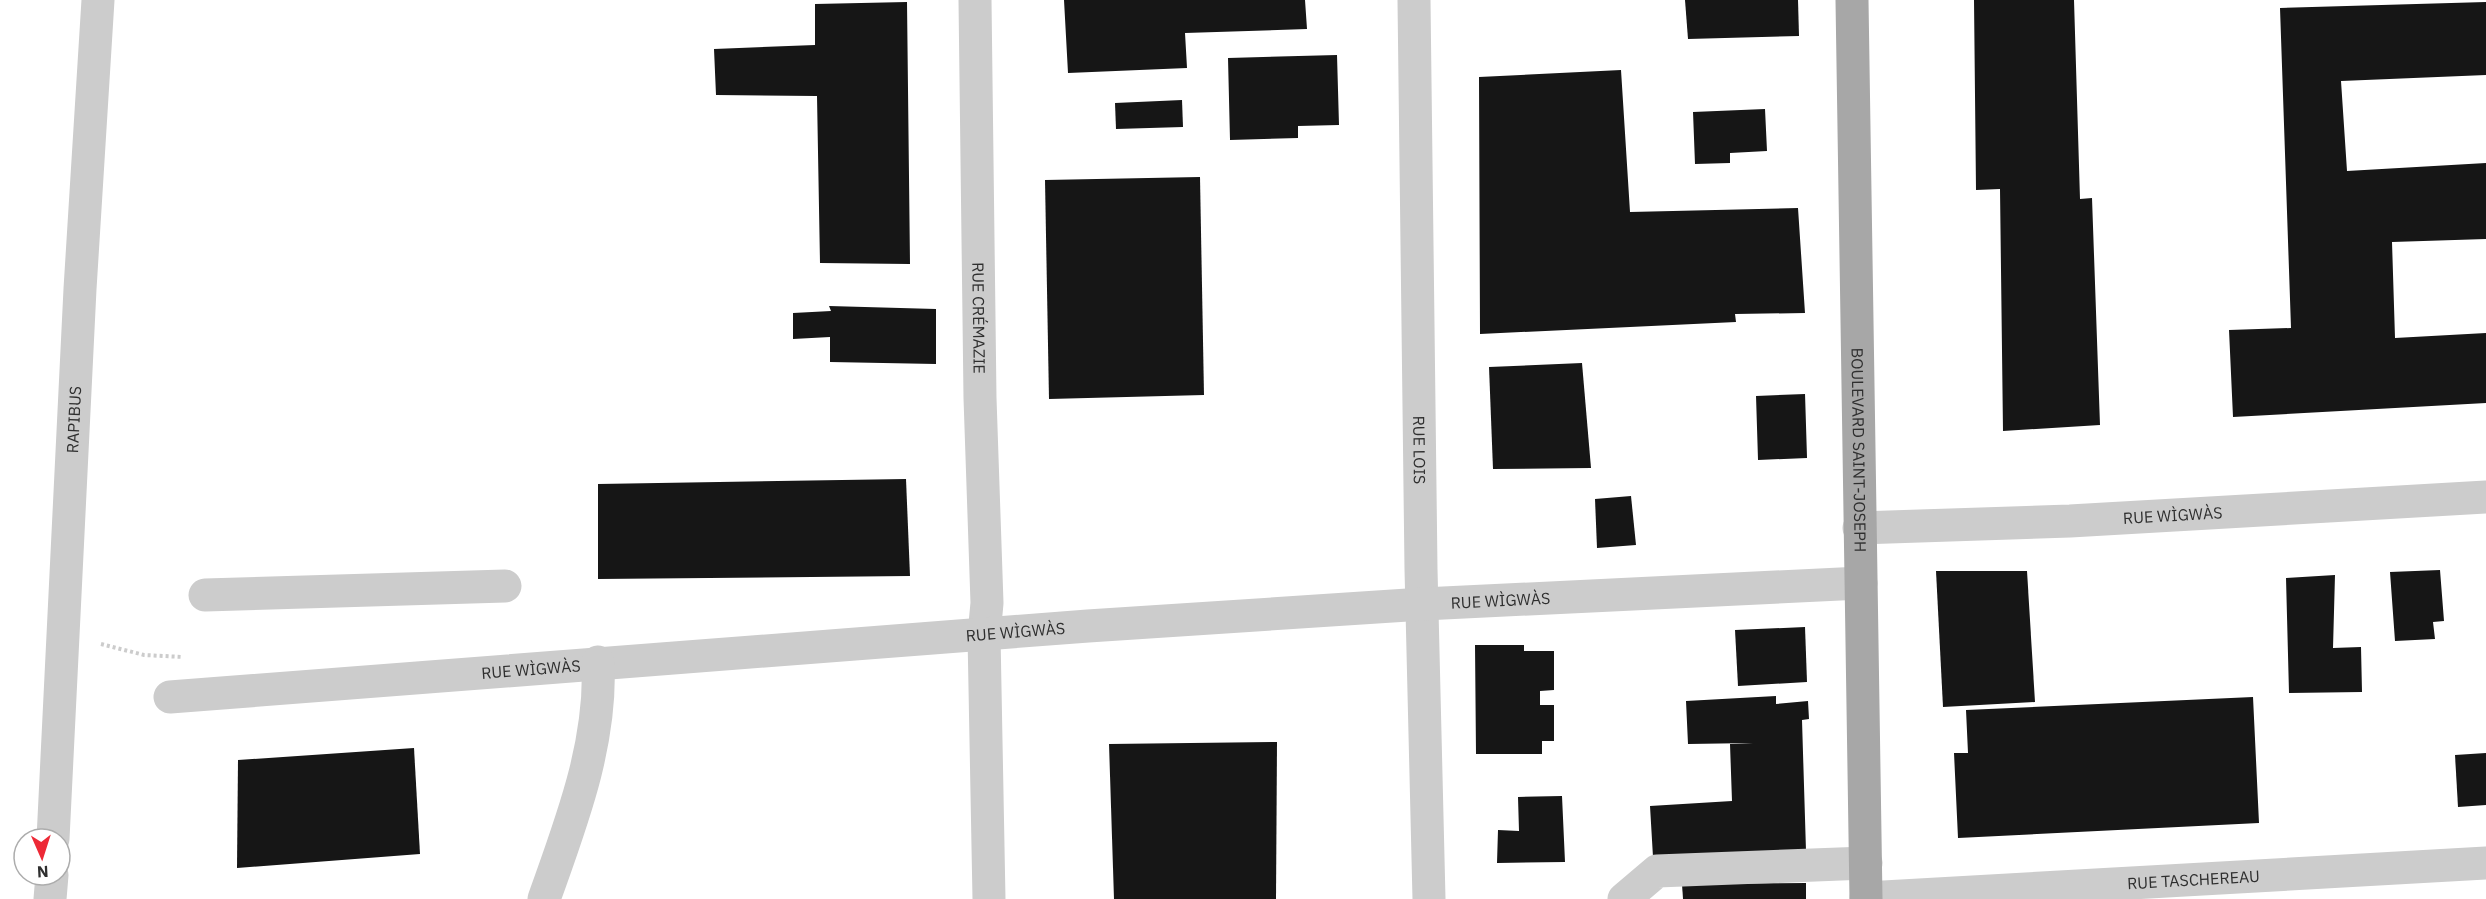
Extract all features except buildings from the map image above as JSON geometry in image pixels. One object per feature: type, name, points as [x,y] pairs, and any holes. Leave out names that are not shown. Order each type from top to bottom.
[{"type":"main road","name":"BOULEVARD SAINT-JOSEPH","points":[[1852,0],[1866,899]]},
{"type":"street","name":"RAPIBUS","points":[[54,827],[81,277],[98,0]]},
{"type":"street","name":"RUE CRÉMAZIE","points":[[975,0],[980,398],[987,603],[984,635],[989,899]]},
{"type":"street","name":"RUE LOIS","points":[[1414,0],[1429,899]]},
{"type":"street","name":"RUE WÌGWÀS","points":[[1859,528],[2083,520],[2486,497]]},
{"type":"street","name":"RUE WÌGWÀS","points":[[170,697],[598,663],[1423,604],[1861,583]]},
{"type":"street","points":[[205,595],[505,586]]},
{"type":"street","points":[[544,899],[579,800],[594,729],[599,684],[598,663]]},
{"type":"street","points":[[1624,899],[1657,871],[1866,863]]},
{"type":"street","name":"RUE TASCHEREAU","points":[[1866,899],[2306,886],[2486,863]]},
{"type":"path","points":[[101,644],[144,654],[191,657]]}]
